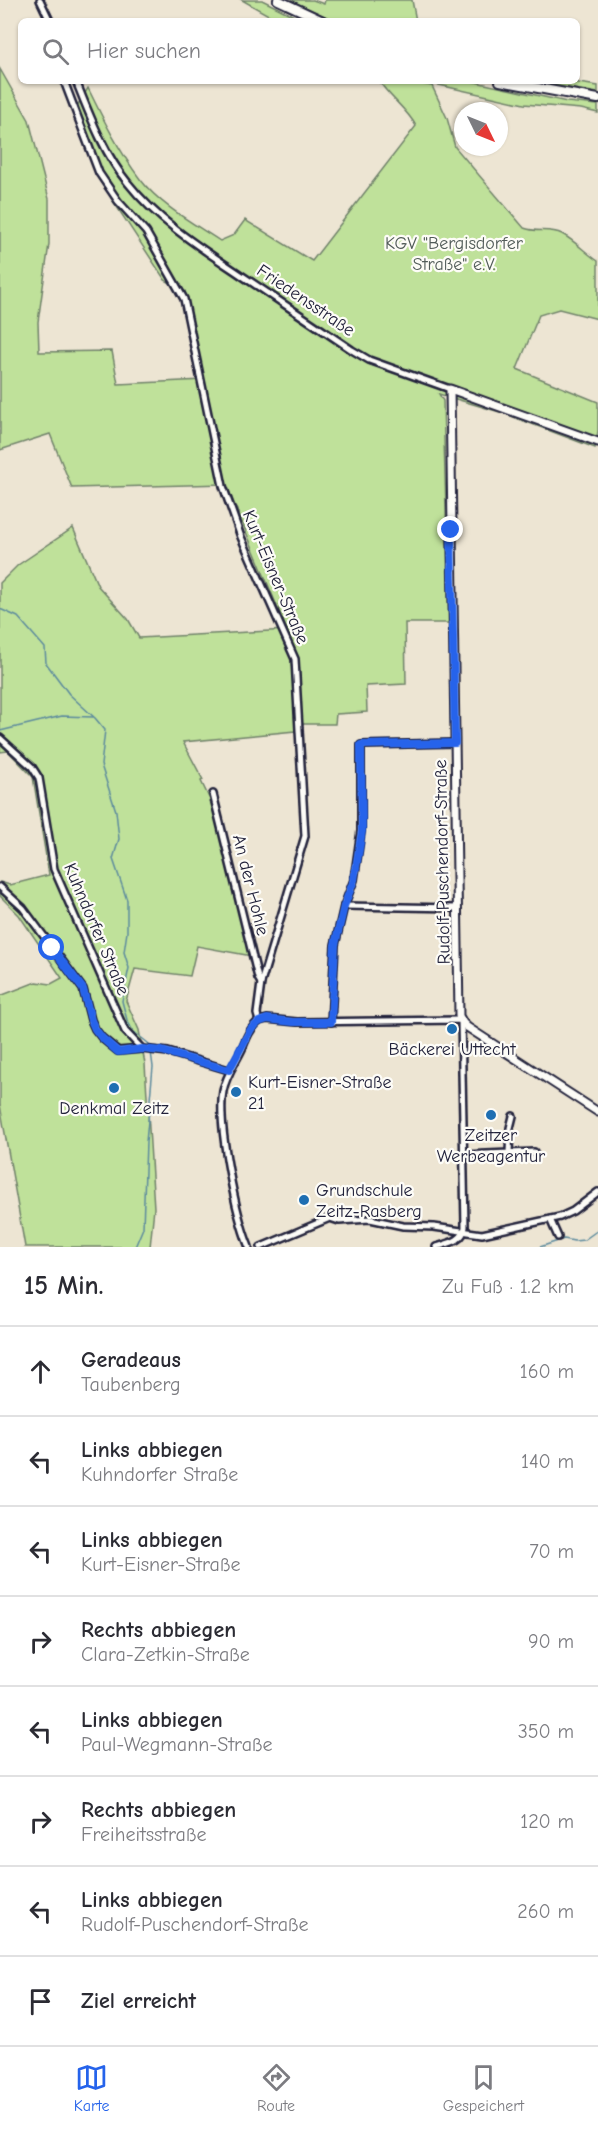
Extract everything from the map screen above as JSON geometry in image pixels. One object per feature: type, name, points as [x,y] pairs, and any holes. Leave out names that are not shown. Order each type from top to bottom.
[{"type":"main road","points":[[278,0],[316,18]]},
{"type":"main road","points":[[517,84],[598,99]]},
{"type":"street","points":[[40,0],[49,18]]},
{"type":"street","name":"Kurt-Eisner-Straße","points":[[65,84],[99,173],[118,201],[146,232],[184,299],[223,486],[241,537],[295,659],[305,836],[261,982],[257,1014],[259,1022]]},
{"type":"street","name":"Friedensstraße","points":[[77,84],[111,158],[127,182],[168,223],[203,249],[352,350],[379,363],[598,442]]},
{"type":"street","name":"Rudolf-Puschendorf-Straße","points":[[450,389],[456,908],[461,1020],[464,1233]]},
{"type":"street","name":"Kuhndorfer Straße","points":[[0,738],[32,767],[39,778],[54,869],[118,1020],[125,1030],[147,1050]]},
{"type":"street","points":[[331,1022],[333,954],[344,906],[354,880],[362,831],[361,745],[455,743]]},
{"type":"street","name":"An der Hohle","points":[[213,794],[258,978],[261,982]]},
{"type":"street","points":[[0,887],[23,908],[83,989],[91,1020],[102,1038],[118,1052],[147,1050],[176,1054],[229,1070]]},
{"type":"street","points":[[344,906],[456,908]]},
{"type":"street","points":[[249,1247],[237,1204],[222,1111],[223,1094],[229,1070],[251,1029],[259,1022],[267,1019],[293,1022],[461,1020],[467,1027],[598,1112]]},
{"type":"street","points":[[509,1153],[513,1116]]},
{"type":"street","points":[[464,1155],[534,1152]]},
{"type":"street","points":[[261,1247],[330,1218],[339,1221],[370,1219],[403,1226],[434,1227],[482,1234],[550,1219],[573,1211],[598,1192]]},
{"type":"street","points":[[550,1219],[558,1237]]},
{"type":"street","points":[[436,1247],[456,1240],[464,1233]]},
{"type":"green space","points":[[242,0],[262,0],[298,18],[274,18]]},
{"type":"green space","points":[[289,0],[313,0],[324,4],[325,0],[412,0],[415,18],[328,18]]},
{"type":"green space","name":"KGV \"Bergisdorfer Straße\" e.V.","points":[[0,69],[29,120],[49,199],[49,244],[38,322],[39,352],[112,351],[118,384],[204,380],[185,291],[165,280],[111,198],[77,106],[88,88],[132,168],[148,189],[167,206],[220,241],[234,235],[245,220],[312,261],[416,126],[381,84],[432,86],[447,118],[454,143],[454,156],[463,156],[524,228],[562,234],[598,261],[598,319],[559,309],[539,315],[517,369],[598,402],[598,431],[595,448],[503,413],[439,394],[443,401],[449,623],[405,623],[406,684],[366,686],[367,712],[336,714],[335,724],[296,724],[295,731],[183,742],[203,780],[201,781],[211,802],[252,956],[197,946],[190,976],[135,969],[126,1001],[139,1030],[145,1064],[154,1208],[150,1247],[25,1247],[0,1105],[0,996],[36,982],[51,984],[62,978],[19,915],[0,896],[0,882],[10,885],[49,875],[33,777],[8,751],[0,752],[0,583],[18,565],[73,528],[98,586],[128,619],[139,638],[287,630],[226,484],[72,488],[50,434],[0,450]]},
{"type":"green space","points":[[580,83],[598,86],[598,93],[546,84]]},
{"type":"green space","points":[[434,84],[485,84],[567,102],[598,105],[598,113],[581,109],[524,104]]},
{"type":"waterway","points":[[0,609],[18,617],[45,648],[46,663],[69,694],[105,730],[101,765],[116,811],[119,839],[113,859],[127,900],[127,932],[124,952],[129,968],[122,1001],[127,1020],[133,1031],[148,1043],[150,1048]]},
{"type":"waterway","points":[[0,731],[62,716],[93,717]]},
{"type":"waterway","points":[[135,1247],[143,1228],[146,1142],[153,1067],[151,1052]]},
{"type":"waterway","points":[[540,1247],[564,1239],[584,1240],[598,1230]]},
{"type":"place","name":"Bäckerei Uttecht","points":[[452,1029]]},
{"type":"place","name":"Denkmal Zeitz","points":[[114,1088]]},
{"type":"place","name":"Kurt-Eisner-Straße 21","points":[[236,1092]]},
{"type":"place","name":"Zeitzer Werbeagentur","points":[[491,1115]]},
{"type":"place","name":"Grundschule Zeitz-Rasberg","points":[[304,1200]]},
{"type":"route","points":[[52,948],[83,989],[95,1029],[118,1052],[134,1052],[142,1049],[162,1051],[226,1071],[234,1064],[251,1029],[262,1020],[331,1022],[335,945],[344,906],[354,880],[362,831],[361,745],[455,743],[451,530]]}]
